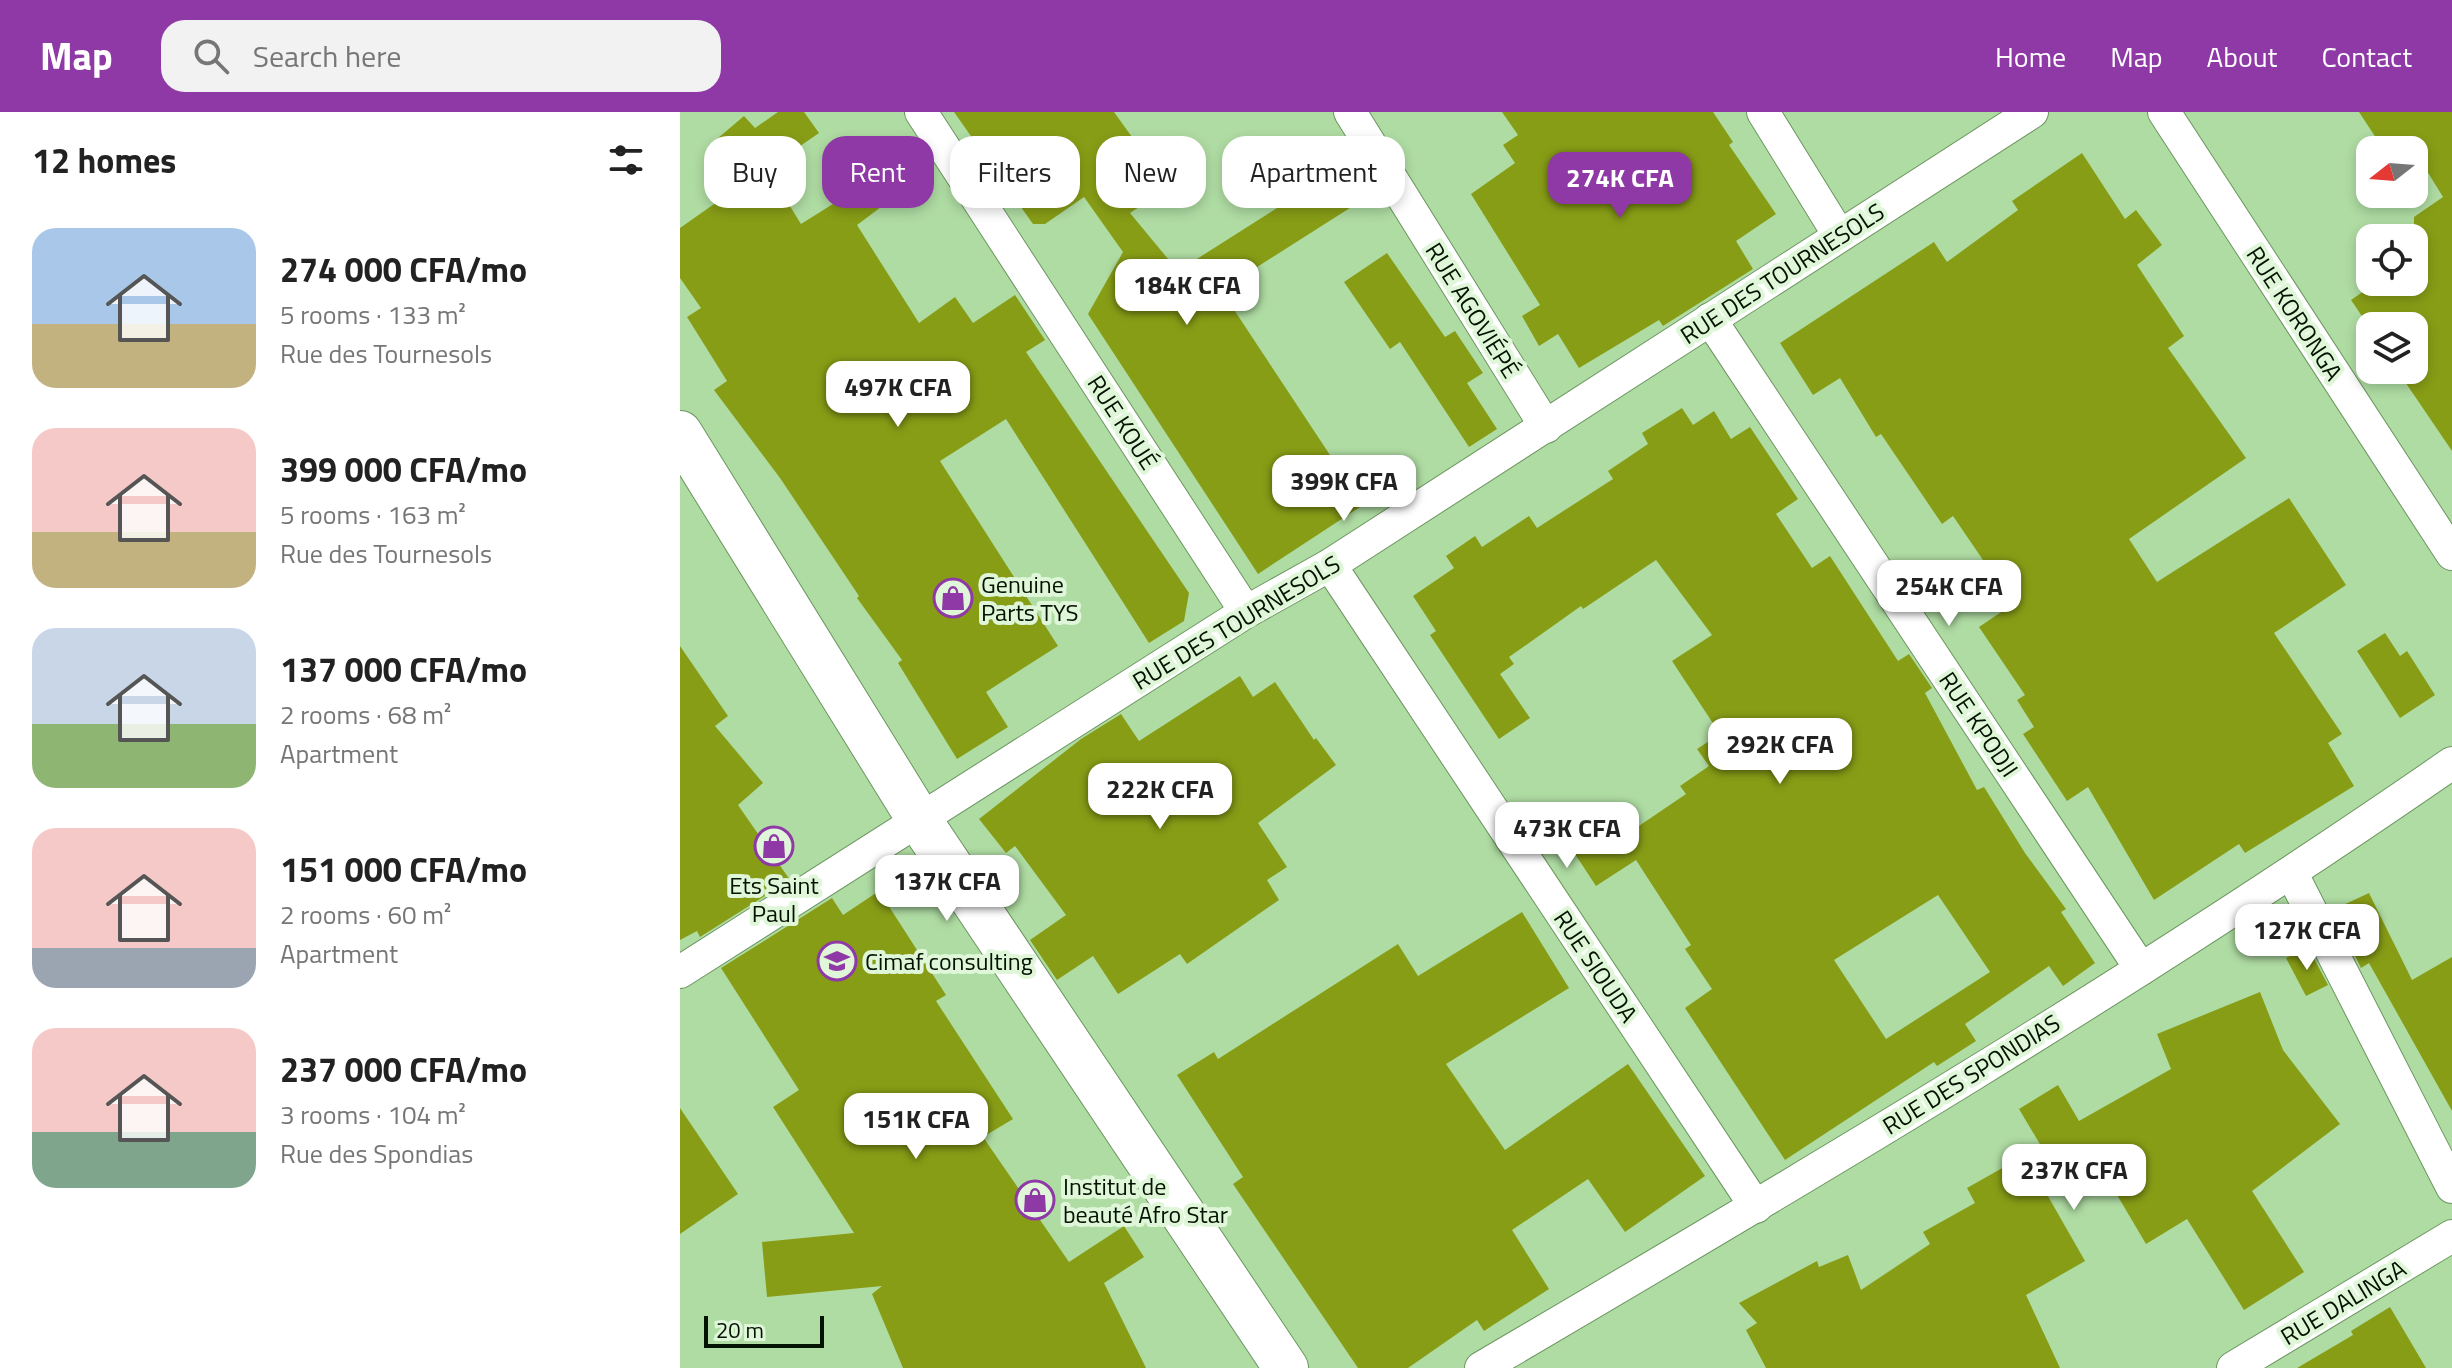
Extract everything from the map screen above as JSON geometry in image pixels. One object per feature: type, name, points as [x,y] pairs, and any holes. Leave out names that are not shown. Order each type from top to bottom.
[{"type":"street","name":"RUE KOUÉ","points":[[921,112],[1246,612]]},
{"type":"street","name":"RUE AGOVIÉPÉ","points":[[1350,112],[1546,427]]},
{"type":"street","points":[[1763,112],[1839,235]]},
{"type":"street","name":"RUE DES TOURNESOLS","points":[[680,972],[1246,612],[1330,565],[2032,112]]},
{"type":"street","name":"RUE KORONGA","points":[[2164,112],[2452,554]]},
{"type":"street","name":"RUE KPODJI","points":[[1710,319],[2141,969]]},
{"type":"street","points":[[680,433],[920,821],[1286,1368]]},
{"type":"street","name":"RUE SIOUDA","points":[[1330,565],[1756,1207]]},
{"type":"street","name":"RUE DES SPONDIAS","points":[[1481,1368],[1756,1207],[2141,969],[2292,874],[2452,763]]},
{"type":"street","points":[[2292,874],[2452,1187]]},
{"type":"street","name":"RUE DALINGA","points":[[2233,1368],[2452,1236]]},
{"type":"building","points":[[778,112],[804,112],[819,133],[806,142],[806,136],[720,136],[744,116],[755,128]]},
{"type":"building","points":[[954,112],[1114,112],[1131,136],[1096,136],[1096,208],[1138,208],[1130,213],[1178,271],[1277,208],[1350,208],[1221,290],[1363,505],[1258,574],[1088,314],[1123,252],[1084,197],[1080,200],[1080,136],[971,136]]},
{"type":"building","points":[[1502,112],[1713,112],[1733,142],[1729,145],[1776,214],[1736,241],[1753,269],[1663,326],[1659,320],[1579,368],[1558,334],[1539,346],[1522,316],[1540,305],[1471,194],[1515,163],[1503,145],[1518,135]]},
{"type":"building","points":[[2359,112],[2452,112],[2452,451],[2407,384],[2428,384],[2428,312],[2359,312],[2351,300],[2357,296],[2428,296],[2428,224],[2414,224],[2414,217],[2443,197],[2428,173],[2428,136],[2375,136]]},
{"type":"building","points":[[2082,153],[2125,219],[2136,210],[2162,245],[2137,265],[2184,336],[2168,348],[2246,458],[2129,539],[2157,582],[2289,498],[2346,585],[2274,633],[2342,734],[2328,743],[2354,786],[2245,853],[2239,844],[2154,900],[2088,787],[2067,801],[2023,734],[2034,727],[2017,700],[2025,695],[1979,627],[2013,604],[1953,516],[1942,524],[1881,434],[1876,437],[1840,378],[1813,395],[1780,343],[1934,242],[1947,262],[2018,210],[2012,201]]},
{"type":"building","points":[[708,208],[791,208],[801,224],[827,208],[880,208],[857,225],[919,323],[955,297],[973,323],[1015,295],[1045,340],[1026,352],[1189,593],[1184,621],[1149,643],[1006,419],[940,461],[1058,646],[986,692],[1008,727],[957,759],[898,663],[902,660],[857,598],[859,596],[780,478],[714,390],[727,381],[687,317],[701,308],[680,278],[680,228]]},
{"type":"building","points":[[1022,208],[1068,208],[1045,224],[1033,224]]},
{"type":"building","points":[[1387,253],[1445,337],[1455,331],[1483,373],[1467,383],[1497,429],[1469,447],[1400,342],[1390,349],[1344,282]]},
{"type":"building","points":[[1682,408],[1693,425],[1714,411],[1731,439],[1750,427],[1798,499],[1776,514],[1812,568],[1830,556],[1898,661],[1909,654],[1932,688],[1925,693],[1977,790],[1984,787],[2025,853],[2066,909],[2061,912],[2095,963],[2063,986],[2049,966],[1965,1024],[1976,1041],[1937,1066],[1934,1062],[1785,1160],[1685,1008],[1712,989],[1685,949],[1691,945],[1636,860],[1596,886],[1575,854],[1624,823],[1630,832],[1686,794],[1680,786],[1709,766],[1697,749],[1720,734],[1672,661],[1712,635],[1656,560],[1583,609],[1581,606],[1509,657],[1514,664],[1500,674],[1530,718],[1499,739],[1430,635],[1436,631],[1413,596],[1454,568],[1446,556],[1475,536],[1482,547],[1529,516],[1537,528],[1613,479],[1608,471],[1648,444],[1642,433]],"holes":[[[1938,895],[1990,972],[1886,1039],[1834,960]]]},
{"type":"building","points":[[2385,633],[2400,656],[2407,651],[2435,695],[2400,718],[2357,651]]},
{"type":"building","points":[[680,646],[728,716],[715,726],[763,783],[738,805],[790,880],[700,937],[697,931],[680,940]]},
{"type":"building","points":[[1240,676],[1253,697],[1275,682],[1314,740],[1316,738],[1336,765],[1258,823],[1287,867],[1267,880],[1279,900],[1187,964],[1180,954],[1118,994],[1093,956],[1057,980],[1030,940],[1066,915],[1015,846],[1006,853],[979,819],[1081,739],[1121,714],[1139,741]]},
{"type":"building","points":[[879,891],[946,995],[936,1001],[1013,1119],[983,1137],[1069,1262],[1124,1226],[1144,1257],[1104,1283],[1146,1368],[903,1368],[872,1294],[882,1286],[767,1297],[762,1242],[854,1233],[773,1107],[799,1090],[721,968],[832,898],[843,915]]},
{"type":"building","points":[[2369,893],[2412,980],[2452,957],[2452,1111],[2369,963],[2361,968],[2342,929],[2348,926],[2339,907]]},
{"type":"building","points":[[1522,912],[1569,988],[1446,1064],[1505,1150],[1628,1064],[1705,1176],[1625,1232],[1588,1179],[1512,1230],[1549,1289],[1484,1331],[1477,1320],[1408,1368],[1358,1368],[1233,1184],[1243,1177],[1177,1075],[1214,1052],[1218,1059],[1398,944],[1418,976]]},
{"type":"building","points":[[2308,947],[2328,985],[2306,996],[2286,958]]},
{"type":"building","points":[[2260,992],[2283,1050],[2340,1124],[2252,1191],[2304,1272],[2244,1310],[2187,1219],[2146,1244],[2097,1161],[2045,1191],[2085,1261],[2026,1295],[2060,1368],[1766,1368],[1746,1330],[1757,1323],[1739,1303],[1817,1261],[1819,1267],[1848,1255],[1861,1290],[1930,1244],[1923,1232],[1975,1203],[1967,1188],[2041,1146],[2019,1109],[2058,1085],[2079,1121],[2171,1069],[2157,1034]]},
{"type":"building","points":[[680,1108],[738,1194],[680,1234]]},
{"type":"building","points":[[2390,1307],[2426,1368],[2297,1368],[2353,1335],[2351,1331]]},
{"type":"place","name":"Genuine Parts TYS","points":[[953,598]]},
{"type":"place","name":"Ets Saint Paul","points":[[774,846]]},
{"type":"place","name":"Cimaf consulting","points":[[837,961]]},
{"type":"place","name":"Institut de beauté Afro Star","points":[[1035,1200]]}]
